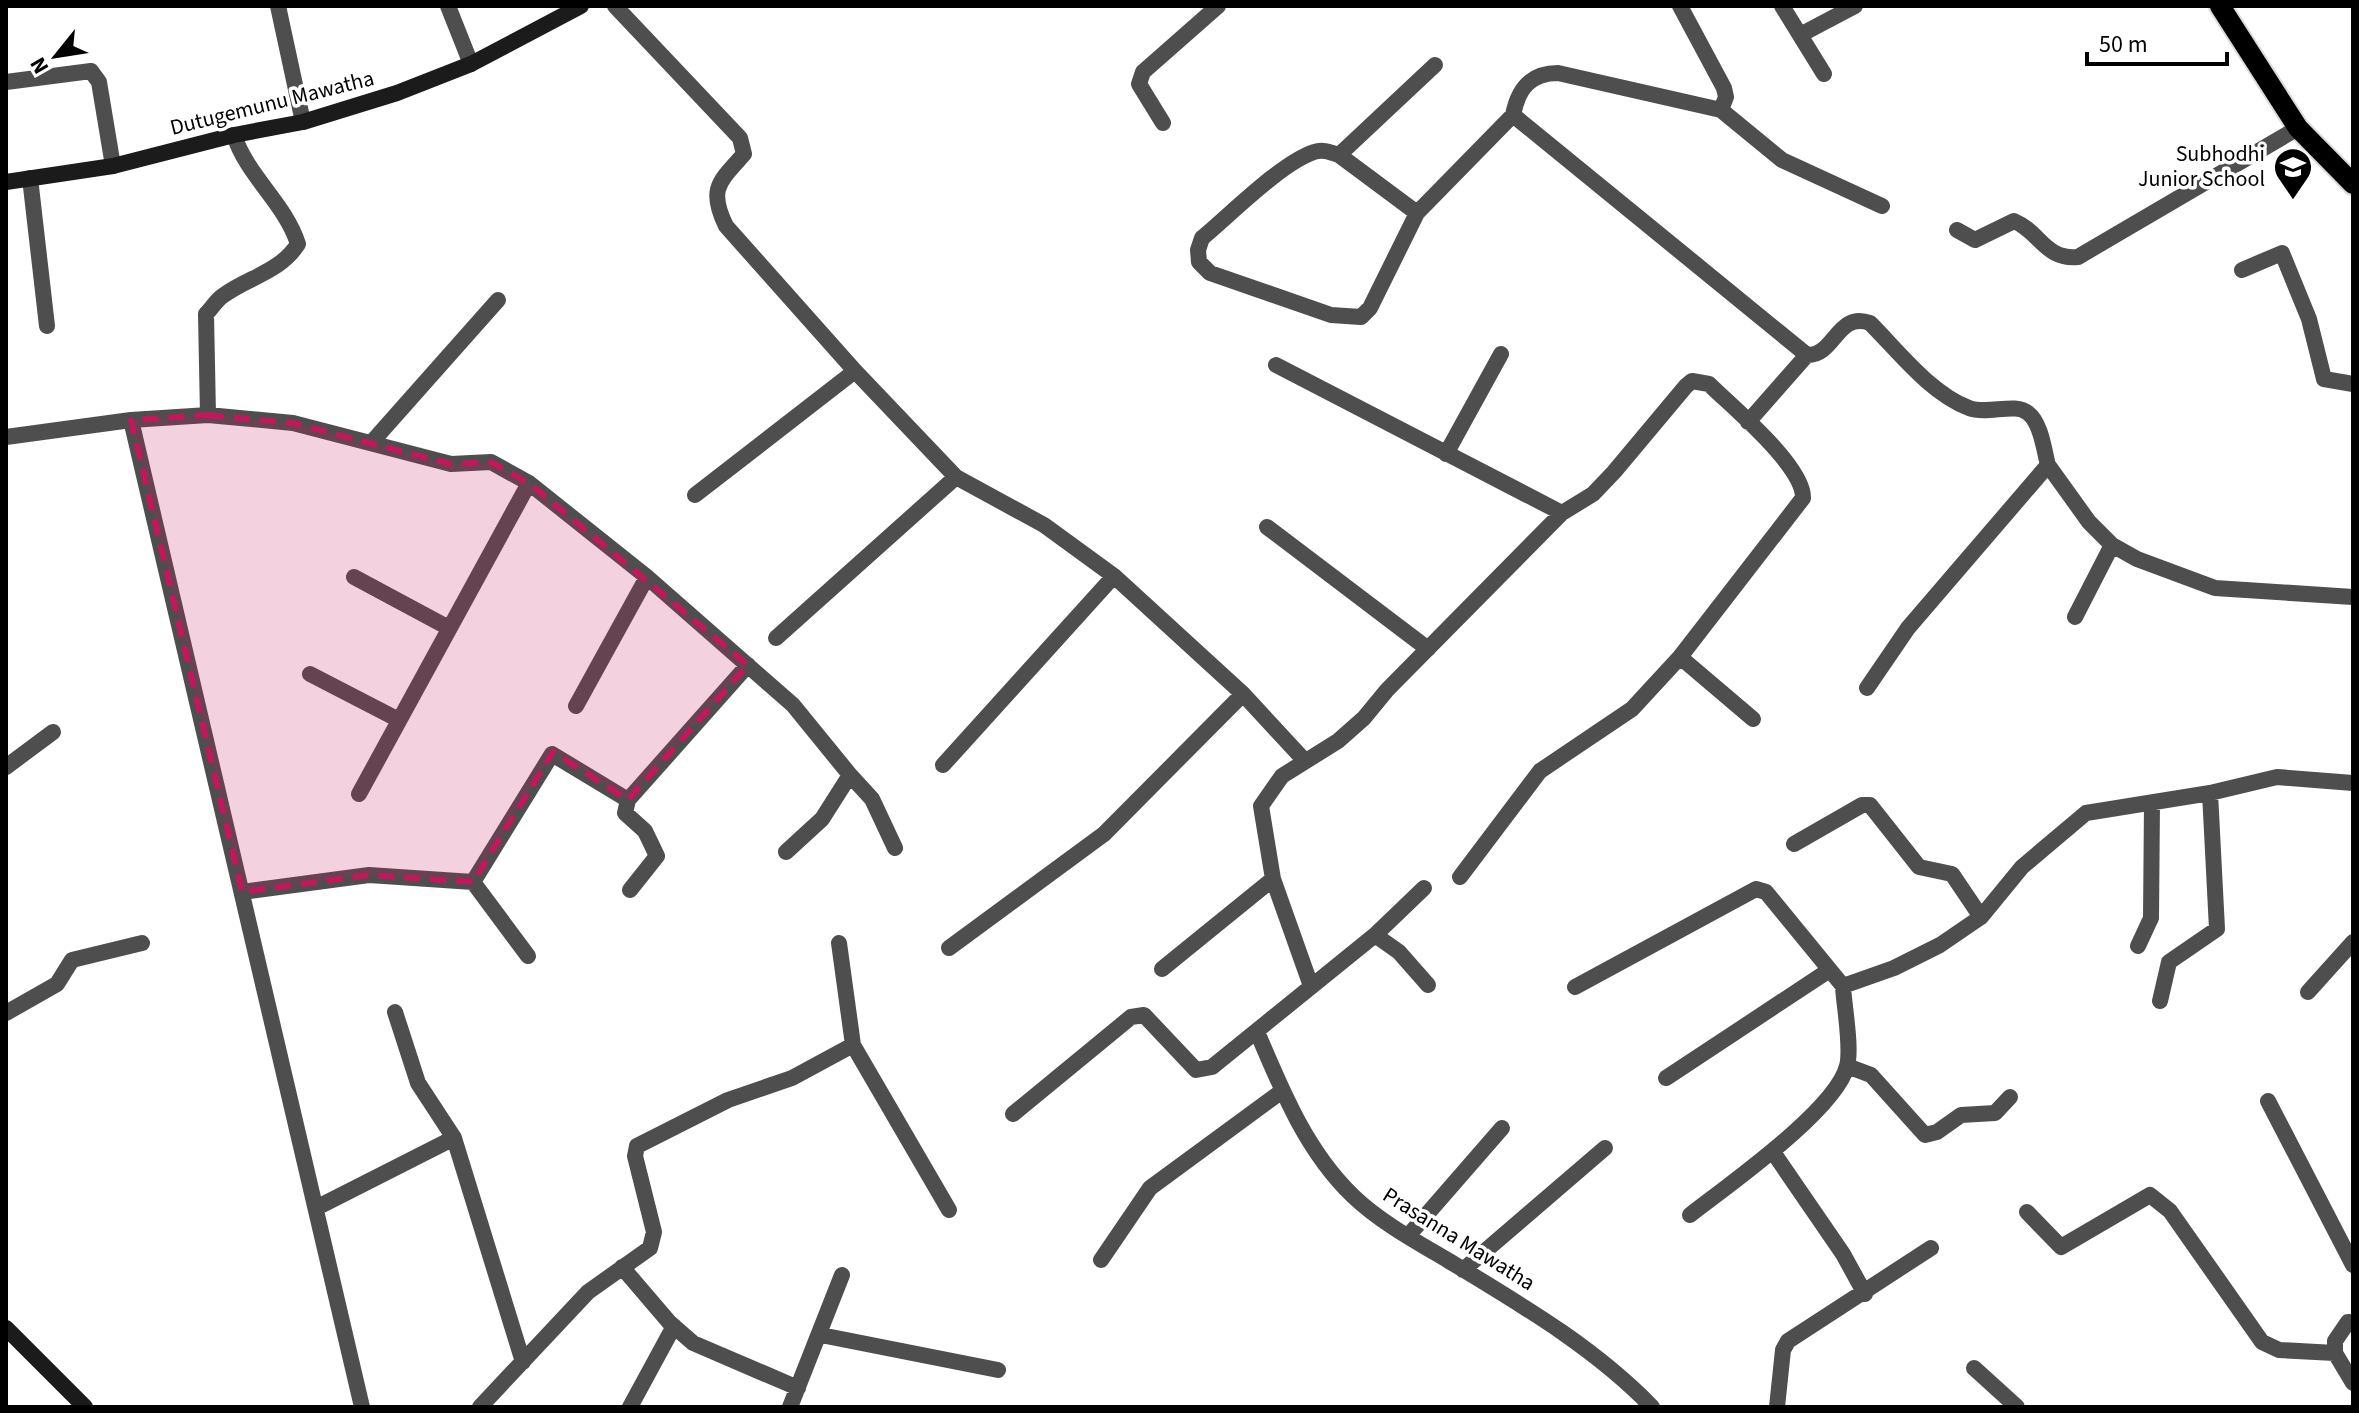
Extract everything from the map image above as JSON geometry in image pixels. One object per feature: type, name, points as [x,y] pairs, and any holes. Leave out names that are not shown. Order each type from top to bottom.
[{"type":"main road","points":[[2220,6],[2298,128],[2353,184]]},
{"type":"street","points":[[278,6],[303,122]]},
{"type":"street","points":[[448,6],[471,64]]},
{"type":"street","name":"Dutugemunu Mawatha","points":[[6,182],[113,166],[234,135],[303,122],[397,93],[471,64],[581,6]]},
{"type":"street","points":[[615,6],[740,138],[744,154],[718,183],[715,204],[726,226],[855,371],[956,477],[1044,525],[1114,576],[1243,694],[1304,760]]},
{"type":"street","points":[[1163,123],[1139,84],[1143,72],[1218,6]]},
{"type":"street","points":[[1680,6],[1724,88],[1726,97],[1721,110]]},
{"type":"street","points":[[1782,6],[1824,74]]},
{"type":"street","points":[[1800,35],[1855,6]]},
{"type":"street","points":[[1339,155],[1435,65]]},
{"type":"street","points":[[6,82],[91,71],[99,82],[113,166]]},
{"type":"street","points":[[1417,213],[1339,155],[1326,150],[1315,152],[1288,166],[1202,238],[1198,250],[1199,262],[1210,273],[1331,315],[1361,317],[1370,308],[1417,213],[1513,115],[1522,87],[1547,73],[1721,110],[1782,160],[1882,206]]},
{"type":"street","points":[[1513,115],[1807,355]]},
{"type":"street","points":[[1957,230],[1975,240],[2014,221],[2022,224],[2046,250],[2066,258],[2078,257],[2298,128]]},
{"type":"street","points":[[208,415],[206,314],[223,295],[265,275],[291,255],[298,244],[293,227],[241,158],[234,135]]},
{"type":"street","points":[[30,178],[47,326]]},
{"type":"street","points":[[2242,270],[2282,253],[2309,319],[2324,379],[2353,384]]},
{"type":"street","points":[[372,442],[498,300]]},
{"type":"street","points":[[1748,422],[1807,355],[1821,351],[1844,324],[1870,323],[1936,389],[1965,407],[1987,413],[2018,408],[2029,414],[2048,465],[2089,522],[2112,545],[2137,559],[2215,588],[2353,597]]},
{"type":"street","points":[[1446,454],[1501,354]]},
{"type":"street","points":[[1276,365],[1562,513]]},
{"type":"street","points":[[695,495],[855,371]]},
{"type":"street","points":[[1311,986],[1273,879],[1261,806],[1282,776],[1338,741],[1364,718],[1562,513],[1593,494],[1692,381],[1709,384],[1793,471],[1804,490],[1803,498],[1680,657],[1632,709],[1540,771],[1460,877]]},
{"type":"street","points":[[6,437],[131,420],[208,415],[293,423],[451,464],[491,462],[529,483],[647,577],[793,705],[872,799],[895,848]]},
{"type":"street","points":[[131,420],[362,1407]]},
{"type":"street","points":[[1867,688],[1908,628],[2048,465]]},
{"type":"street","points":[[776,638],[956,477]]},
{"type":"street","points":[[359,794],[529,483]]},
{"type":"street","points":[[1267,527],[1428,649]]},
{"type":"street","points":[[2075,617],[2112,545]]},
{"type":"street","points":[[943,765],[1114,576]]},
{"type":"street","points":[[354,577],[449,628]]},
{"type":"street","points":[[576,706],[647,577]]},
{"type":"street","points":[[1680,657],[1753,719]]},
{"type":"street","points":[[630,890],[657,856],[645,831],[625,813],[628,800],[748,665]]},
{"type":"street","points":[[310,674],[399,720]]},
{"type":"street","points":[[949,948],[1104,834],[1243,694]]},
{"type":"street","points":[[6,767],[53,732]]},
{"type":"street","points":[[473,882],[552,754],[628,800]]},
{"type":"street","points":[[786,852],[822,819],[850,775]]},
{"type":"street","points":[[1843,986],[1906,962],[1981,917],[2022,867],[2086,813],[2210,793],[2277,777],[2353,783]]},
{"type":"street","points":[[2160,1001],[2169,962],[2217,929],[2210,793]]},
{"type":"street","points":[[2138,946],[2151,918],[2152,803]]},
{"type":"street","points":[[1794,844],[1862,805],[1870,805],[1919,867],[1952,874],[1981,917]]},
{"type":"street","points":[[242,892],[369,875],[473,882],[528,956]]},
{"type":"street","points":[[1162,969],[1273,879]]},
{"type":"street","points":[[1013,1114],[1131,1017],[1144,1015],[1196,1070],[1212,1067],[1258,1034],[1311,986],[1375,935],[1424,888]]},
{"type":"street","points":[[1575,987],[1756,889],[1766,892],[1843,986],[1847,1066],[1832,1094],[1773,1152],[1690,1215]]},
{"type":"street","points":[[1375,935],[1399,952],[1428,985]]},
{"type":"street","points":[[2308,992],[2353,942]]},
{"type":"street","points":[[6,1013],[57,984],[72,960],[142,943]]},
{"type":"street","points":[[839,943],[853,1045],[949,1210]]},
{"type":"street","points":[[1666,1078],[1828,971]]},
{"type":"street","points":[[395,1012],[418,1083],[454,1138],[523,1362]]},
{"type":"street","name":"Prasanna Mawatha","points":[[1258,1034],[1282,1091],[1319,1157],[1354,1197],[1408,1236],[1539,1315],[1634,1388],[1652,1407]]},
{"type":"street","points":[[480,1407],[588,1292],[650,1248],[654,1232],[635,1156],[637,1146],[728,1100],[792,1078],[853,1045]]},
{"type":"street","points":[[1847,1066],[1871,1075],[1925,1135],[1937,1132],[1961,1115],[1995,1113],[2010,1097]]},
{"type":"street","points":[[1101,1260],[1150,1188],[1282,1091]]},
{"type":"street","points":[[2268,1101],[2353,1265]]},
{"type":"street","points":[[1408,1236],[1502,1128]]},
{"type":"street","points":[[316,1208],[454,1138]]},
{"type":"street","points":[[1463,1270],[1605,1148]]},
{"type":"street","points":[[1773,1152],[1843,1254],[1865,1294]]},
{"type":"street","points":[[2027,1212],[2061,1247],[2150,1195],[2170,1211],[2262,1342],[2279,1350],[2335,1353]]},
{"type":"street","points":[[1777,1407],[1783,1350],[1788,1341],[1865,1294],[1931,1248]]},
{"type":"street","points":[[622,1267],[693,1343],[798,1388]]},
{"type":"street","points":[[790,1407],[821,1335],[842,1275]]},
{"type":"street","points":[[2353,1322],[2348,1322],[2339,1333],[2335,1353],[2353,1383]]},
{"type":"street","points":[[630,1407],[674,1326]]},
{"type":"street","points":[[7,1329],[85,1407]]},
{"type":"street","points":[[821,1335],[998,1370]]},
{"type":"street","points":[[1974,1368],[2017,1407]]},
{"type":"highlighted area","points":[[208,415],[293,423],[451,464],[491,462],[529,483],[748,665],[628,800],[553,752],[473,882],[369,875],[242,892],[131,420]]},
{"type":"place","name":"Subhodhi Junior School","points":[[2293,201]]}]
